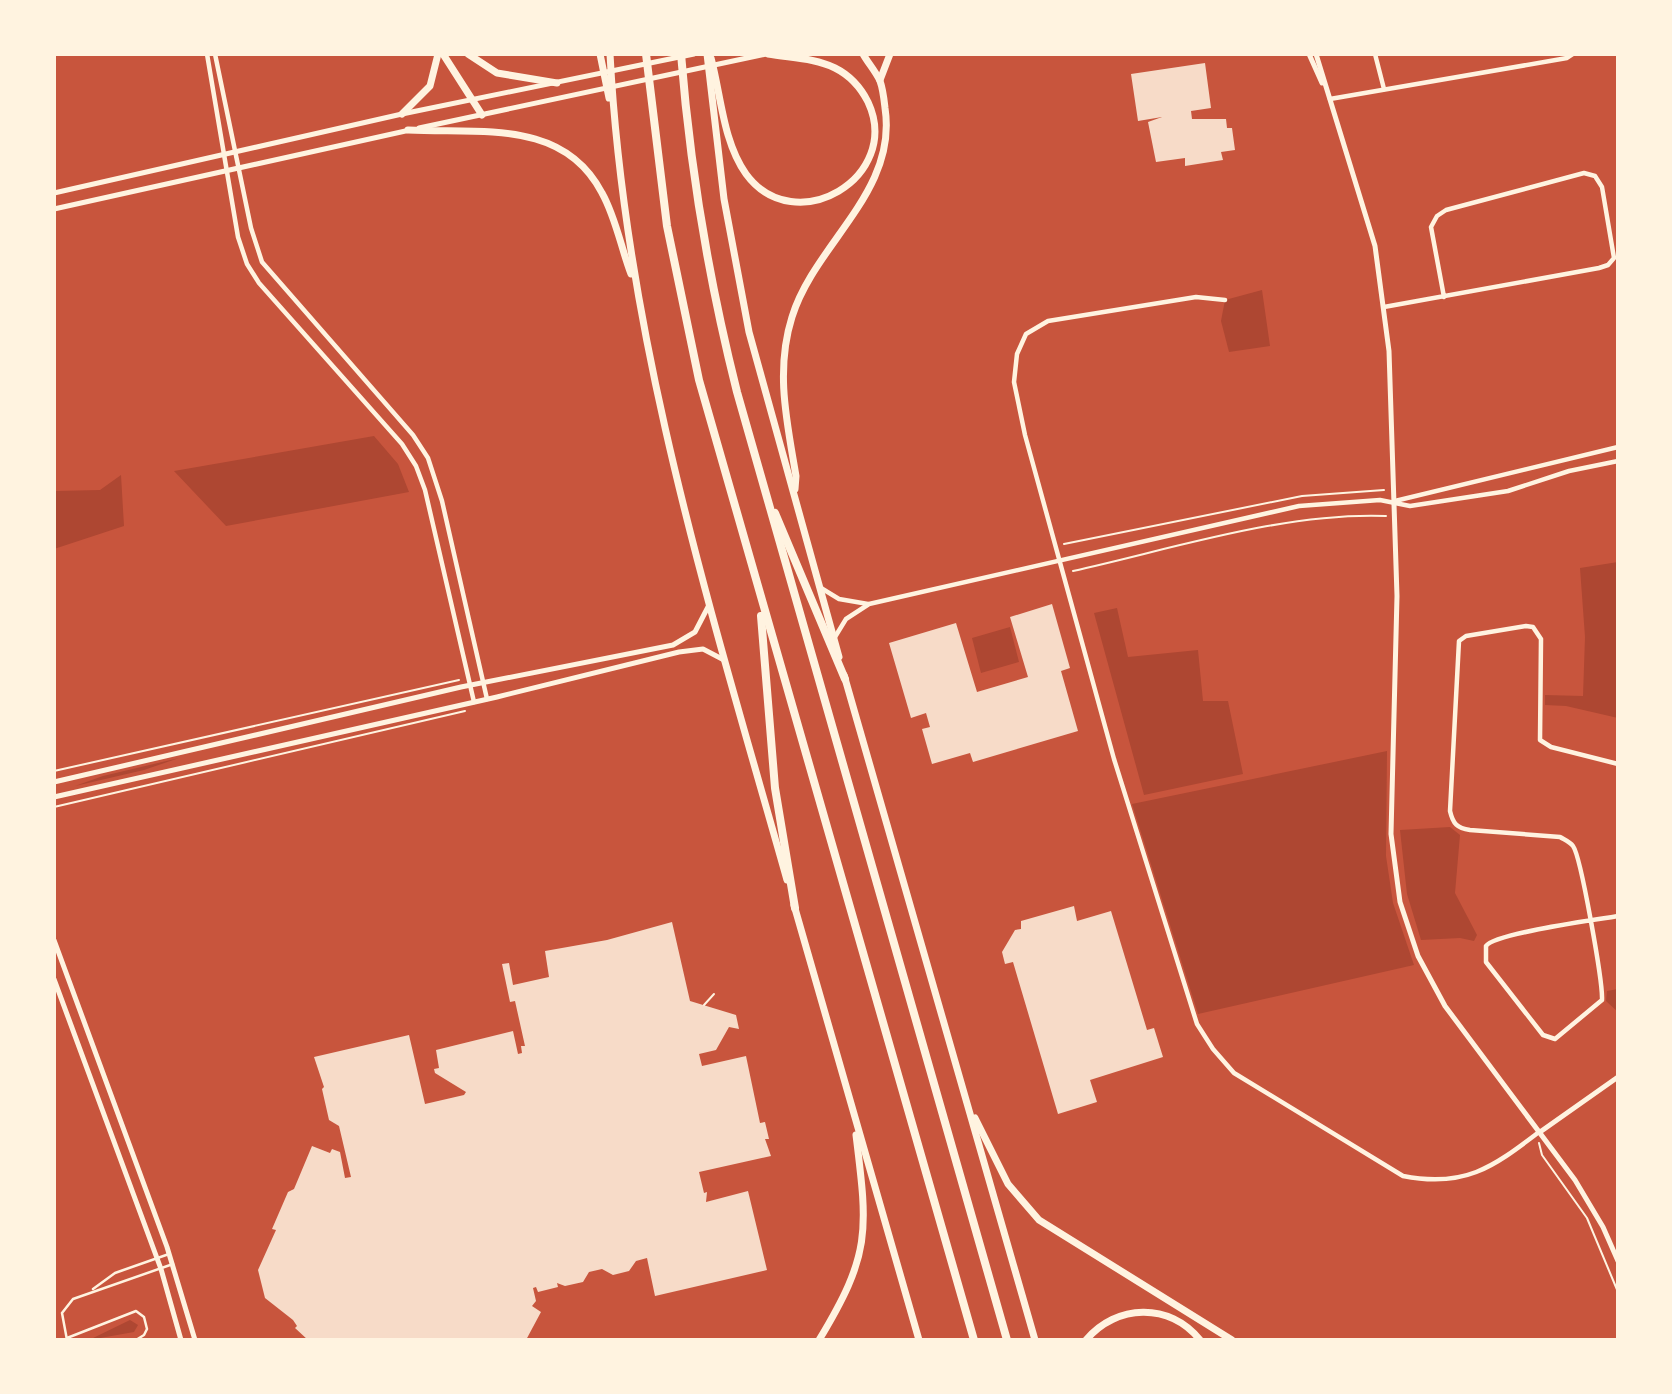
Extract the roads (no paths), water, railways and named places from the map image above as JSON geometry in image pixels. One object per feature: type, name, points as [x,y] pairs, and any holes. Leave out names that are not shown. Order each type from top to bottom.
[{"type":"highway","points":[[646,54],[664,206],[687,329],[759,595],[974,1340]]},
{"type":"highway","points":[[681,54],[696,191],[715,296],[762,481],[1007,1340]]},
{"type":"highway","points":[[762,481],[845,679]]},
{"type":"highway","points":[[759,595],[775,788],[795,908]]},
{"type":"main road","points":[[441,54],[482,115]]},
{"type":"main road","points":[[402,114],[429,86],[441,54]]},
{"type":"main road","points":[[468,54],[497,73],[557,83]]},
{"type":"main road","points":[[708,54],[713,80],[738,162],[753,182],[775,197],[793,202],[818,201],[836,195],[858,177],[871,153],[874,126],[867,101],[854,82],[836,69],[810,61],[767,54]]},
{"type":"main road","points":[[795,490],[796,476],[782,394],[787,337],[808,280],[881,167],[887,130],[880,80],[863,54]]},
{"type":"main road","points":[[880,80],[890,54]]},
{"type":"main road","points":[[610,56],[611,100]]},
{"type":"main road","points":[[600,57],[615,122],[636,288],[668,449],[724,660],[919,1340]]},
{"type":"main road","points":[[713,80],[722,186],[741,294],[771,420],[795,490],[845,679],[1035,1340]]},
{"type":"main road","points":[[408,130],[514,132],[541,139],[565,151],[590,174],[605,198],[636,288]]},
{"type":"main road","points":[[967,1102],[1004,1176],[1031,1213],[1063,1236],[1232,1340]]},
{"type":"main road","points":[[819,1340],[851,1284],[863,1242],[865,1203],[853,1111]]},
{"type":"main road","points":[[1086,1340],[1113,1318],[1140,1311],[1173,1318],[1200,1340]]},
{"type":"street","points":[[207,54],[239,242],[252,273],[388,428],[416,466],[426,494],[474,702]]},
{"type":"street","points":[[215,54],[254,242],[262,262],[408,430],[428,458],[442,500],[487,699]]},
{"type":"street","points":[[54,193],[402,114],[694,54]]},
{"type":"street","points":[[54,209],[239,166],[767,54]]},
{"type":"street","points":[[1309,54],[1329,99]]},
{"type":"street","points":[[1316,54],[1375,246],[1384,307],[1397,596],[1391,834],[1400,902],[1418,956],[1445,1006],[1589,1202],[1618,1261]]},
{"type":"street","points":[[1375,54],[1384,89]]},
{"type":"street","points":[[1329,99],[1567,58],[1573,54]]},
{"type":"street","points":[[1384,307],[1444,297],[1608,265],[1614,258],[1602,187],[1595,176],[1584,173],[1446,210],[1437,216],[1432,227],[1444,297]]},
{"type":"street","points":[[1225,300],[1196,297],[1048,321],[1026,334],[1017,354],[1014,382],[1025,435],[1130,813],[1197,1024],[1213,1049],[1234,1073],[1250,1084],[1403,1176],[1425,1180],[1452,1180],[1478,1174],[1618,1077]]},
{"type":"street","points":[[834,639],[846,619],[869,604],[1311,504],[1394,501],[1618,447]]},
{"type":"street","points":[[1394,501],[1410,506],[1508,491],[1569,471],[1618,461]]},
{"type":"street","points":[[819,586],[839,599],[869,604]]},
{"type":"street","points":[[54,782],[470,685],[678,644],[695,632],[709,605]]},
{"type":"street","points":[[1618,764],[1551,747],[1540,740],[1541,639],[1534,627],[1466,636],[1459,641],[1450,811],[1453,821],[1457,827],[1470,830],[1560,837],[1572,843],[1577,854],[1590,921],[1602,1000],[1555,1039],[1549,1039],[1486,962],[1486,946],[1499,937],[1590,921],[1618,916]]},
{"type":"street","points":[[54,797],[487,699],[690,649],[706,650],[724,660]]},
{"type":"street","points":[[54,940],[173,1264],[195,1340]]},
{"type":"street","points":[[54,979],[156,1257],[181,1340]]},
{"type":"lane","points":[[90,1291],[115,1273],[169,1254]]},
{"type":"lane","points":[[136,1340],[144,1335],[146,1329],[144,1317],[136,1311],[67,1339],[63,1310],[73,1299],[90,1291],[173,1264]]}]
